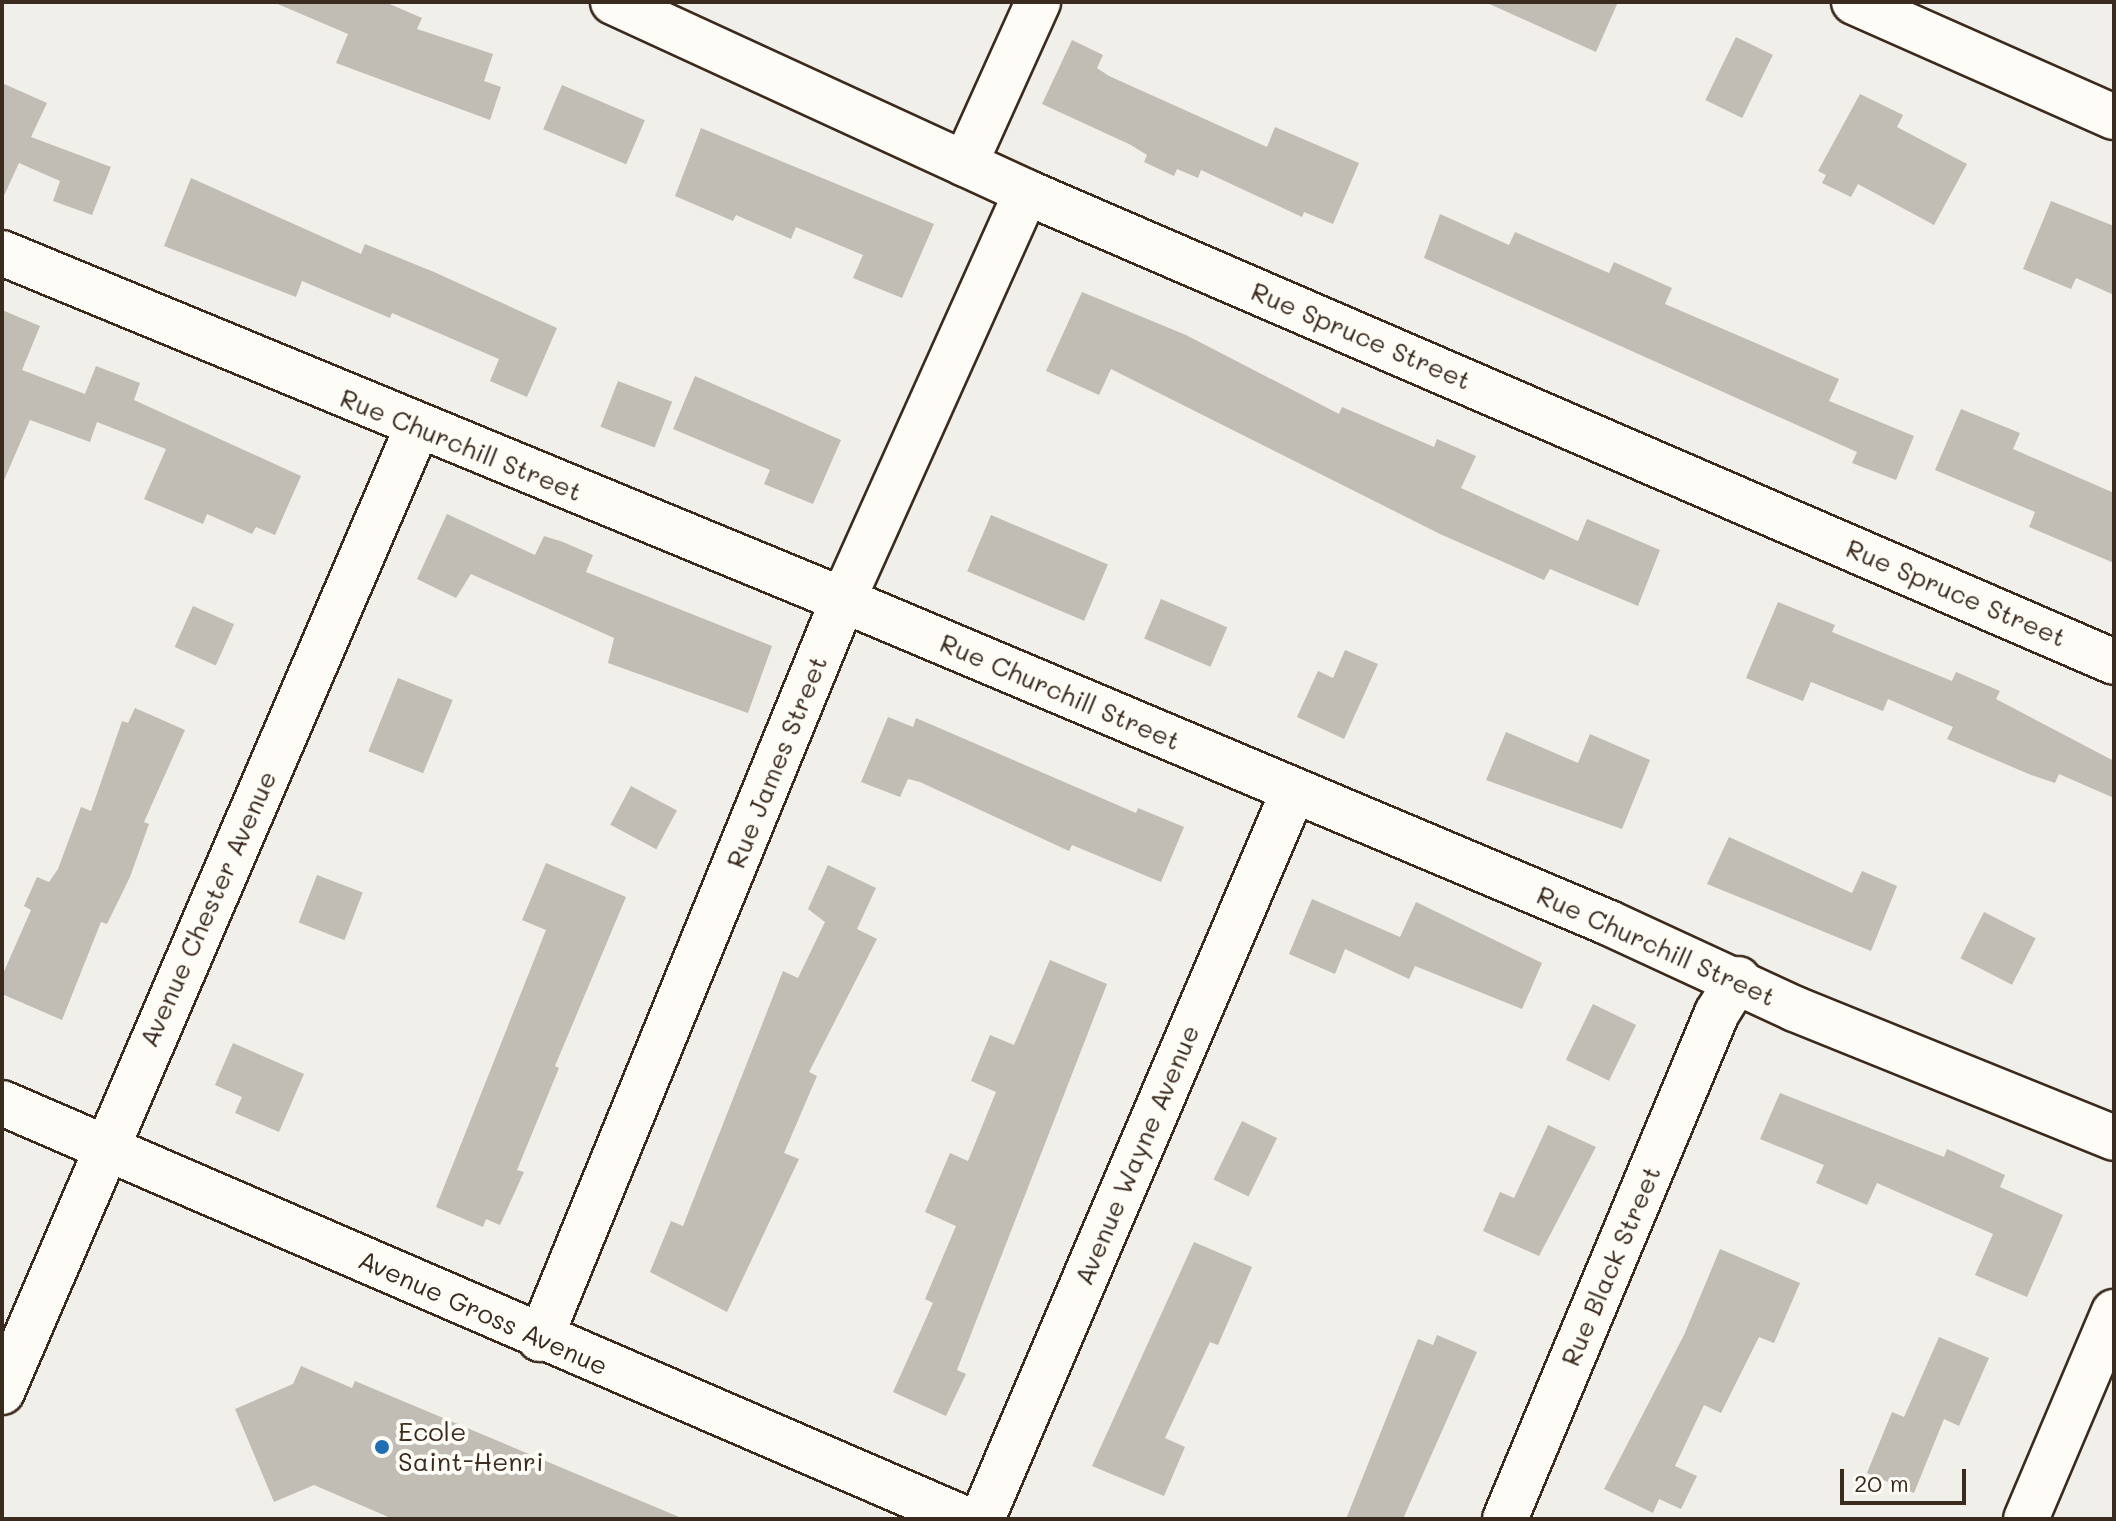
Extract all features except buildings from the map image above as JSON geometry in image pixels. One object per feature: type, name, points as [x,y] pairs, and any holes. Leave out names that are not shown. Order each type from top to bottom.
[{"type":"street","name":"Rue Spruce Street","points":[[613,2],[1026,192],[2114,662]]},
{"type":"street","points":[[965,164],[1038,2]]},
{"type":"street","points":[[1854,2],[2114,117]]},
{"type":"street","name":"Rue James Street","points":[[540,1339],[843,600],[1026,192]]},
{"type":"street","name":"Rue Churchill Street","points":[[2,253],[417,428],[843,600],[1293,792],[1727,996],[1795,1009],[2114,1138]]},
{"type":"street","name":"Avenue Chester Avenue","points":[[2,1392],[105,1146],[417,428]]},
{"type":"street","name":"Avenue Wayne Avenue","points":[[982,1519],[1293,792]]},
{"type":"street","name":"Rue Black Street","points":[[1505,1519],[1727,996]]},
{"type":"street","name":"Avenue Gross Avenue","points":[[2,1103],[540,1339],[965,1519]]},
{"type":"street","points":[[2026,1519],[2114,1312]]},
{"type":"place","name":"Ecole Saint-Henri","points":[[382,1447]]}]
